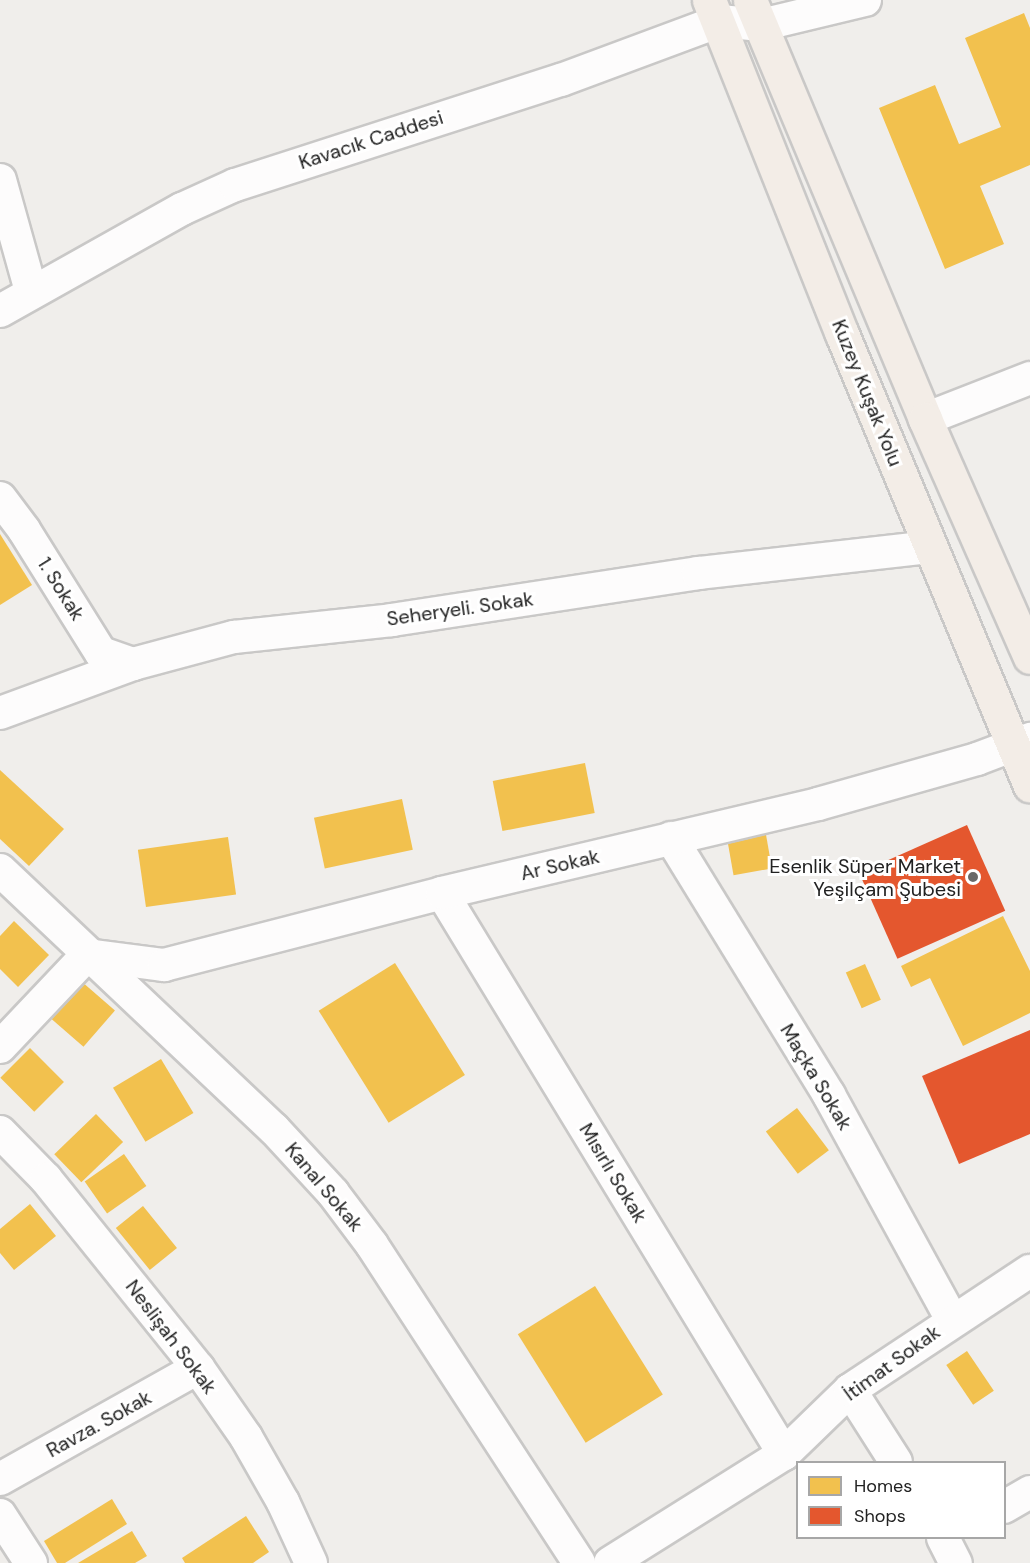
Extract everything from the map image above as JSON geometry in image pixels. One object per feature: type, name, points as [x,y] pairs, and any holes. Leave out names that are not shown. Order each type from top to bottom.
[{"type":"main road","name":"Kuzey Kuşak Yolu","points":[[715,10],[929,547],[1021,742],[1030,784]]},
{"type":"main road","points":[[756,13],[925,419],[1030,657]]},
{"type":"street","points":[[756,13],[865,0]]},
{"type":"street","name":"Kavacık Caddesi","points":[[0,310],[182,209],[235,185],[561,80],[715,10],[756,13]]},
{"type":"street","points":[[0,180],[31,291]]},
{"type":"street","points":[[925,419],[1030,378]]},
{"type":"street","name":"1. Sokak","points":[[0,498],[24,530],[101,653],[133,664]]},
{"type":"street","name":"Seheryeli. Sokak","points":[[0,713],[133,664],[234,637],[392,620],[698,573],[929,547]]},
{"type":"street","name":"Ar Sokak","points":[[87,955],[164,965],[442,893],[818,804],[1021,742]]},
{"type":"street","name":"Maçka Sokak","points":[[671,838],[829,1095],[952,1320]]},
{"type":"street","name":"Kanal Sokak","points":[[0,870],[87,955],[274,1129],[333,1193],[372,1245],[579,1563]]},
{"type":"street","name":"Mısırlı Sokak","points":[[442,893],[784,1454]]},
{"type":"street","points":[[0,1047],[87,955]]},
{"type":"street","name":"Neslişah Sokak","points":[[0,1132],[46,1179],[198,1368],[251,1447],[283,1502],[311,1563]]},
{"type":"street","name":"İtimat Sokak","points":[[610,1563],[784,1454],[850,1390],[952,1320],[1030,1271]]},
{"type":"street","name":"Ravza. Sokak","points":[[0,1479],[198,1368]]},
{"type":"street","points":[[850,1390],[895,1461]]},
{"type":"street","points":[[1006,1506],[1030,1491]]},
{"type":"street","points":[[0,1515],[31,1563]]},
{"type":"building: Homes","points":[[1024,13],[1030,28],[1030,165],[980,186],[1004,244],[945,269],[879,108],[935,85],[959,144],[1001,127],[965,38]]},
{"type":"building: Homes","points":[[0,534],[32,585],[0,605]]},
{"type":"building: Homes","points":[[585,763],[595,813],[502,831],[493,781]]},
{"type":"building: Homes","points":[[0,770],[64,829],[29,866],[0,839]]},
{"type":"building: Homes","points":[[402,799],[413,850],[325,869],[314,818]]},
{"type":"building: Homes","points":[[765,829],[772,868],[734,875],[727,836]]},
{"type":"building: Homes","points":[[228,837],[236,894],[146,907],[138,850]]},
{"type":"building: Homes","points":[[1003,916],[1030,971],[1030,1013],[963,1046],[930,978],[911,987],[901,966]]},
{"type":"building: Homes","points":[[14,921],[49,955],[18,987],[0,969],[0,936]]},
{"type":"building: Homes","points":[[395,963],[465,1075],[389,1123],[319,1011]]},
{"type":"building: Homes","points":[[865,964],[881,1000],[862,1008],[846,973]]},
{"type":"building: Homes","points":[[81,981],[115,1011],[83,1047],[50,1017]]},
{"type":"building: Homes","points":[[30,1048],[64,1082],[34,1112],[0,1078]]},
{"type":"building: Homes","points":[[161,1059],[193,1113],[145,1142],[113,1088]]},
{"type":"building: Homes","points":[[797,1108],[829,1150],[798,1174],[766,1131]]},
{"type":"building: Homes","points":[[96,1114],[123,1142],[81,1182],[54,1154]]},
{"type":"building: Homes","points":[[124,1154],[146,1186],[107,1213],[85,1182]]},
{"type":"building: Homes","points":[[30,1204],[56,1236],[14,1270],[0,1253],[0,1229]]},
{"type":"building: Homes","points":[[143,1206],[177,1248],[150,1270],[116,1228]]},
{"type":"building: Homes","points":[[595,1286],[663,1395],[586,1443],[518,1334]]},
{"type":"building: Homes","points":[[967,1351],[994,1391],[973,1405],[946,1365]]},
{"type":"building: Homes","points":[[112,1499],[127,1524],[65,1563],[57,1563],[44,1541]]},
{"type":"building: Homes","points":[[246,1516],[269,1552],[253,1563],[185,1563],[182,1558]]},
{"type":"building: Homes","points":[[132,1531],[147,1556],[135,1563],[78,1563]]},
{"type":"building: Shops","points":[[967,825],[1005,911],[897,959],[859,873]]},
{"type":"building: Shops","points":[[1030,1030],[1030,1134],[959,1164],[922,1076]]},
{"type":"place","name":"Esenlik Süper Market Yeşilçam Şubesi","points":[[973,877]]}]
